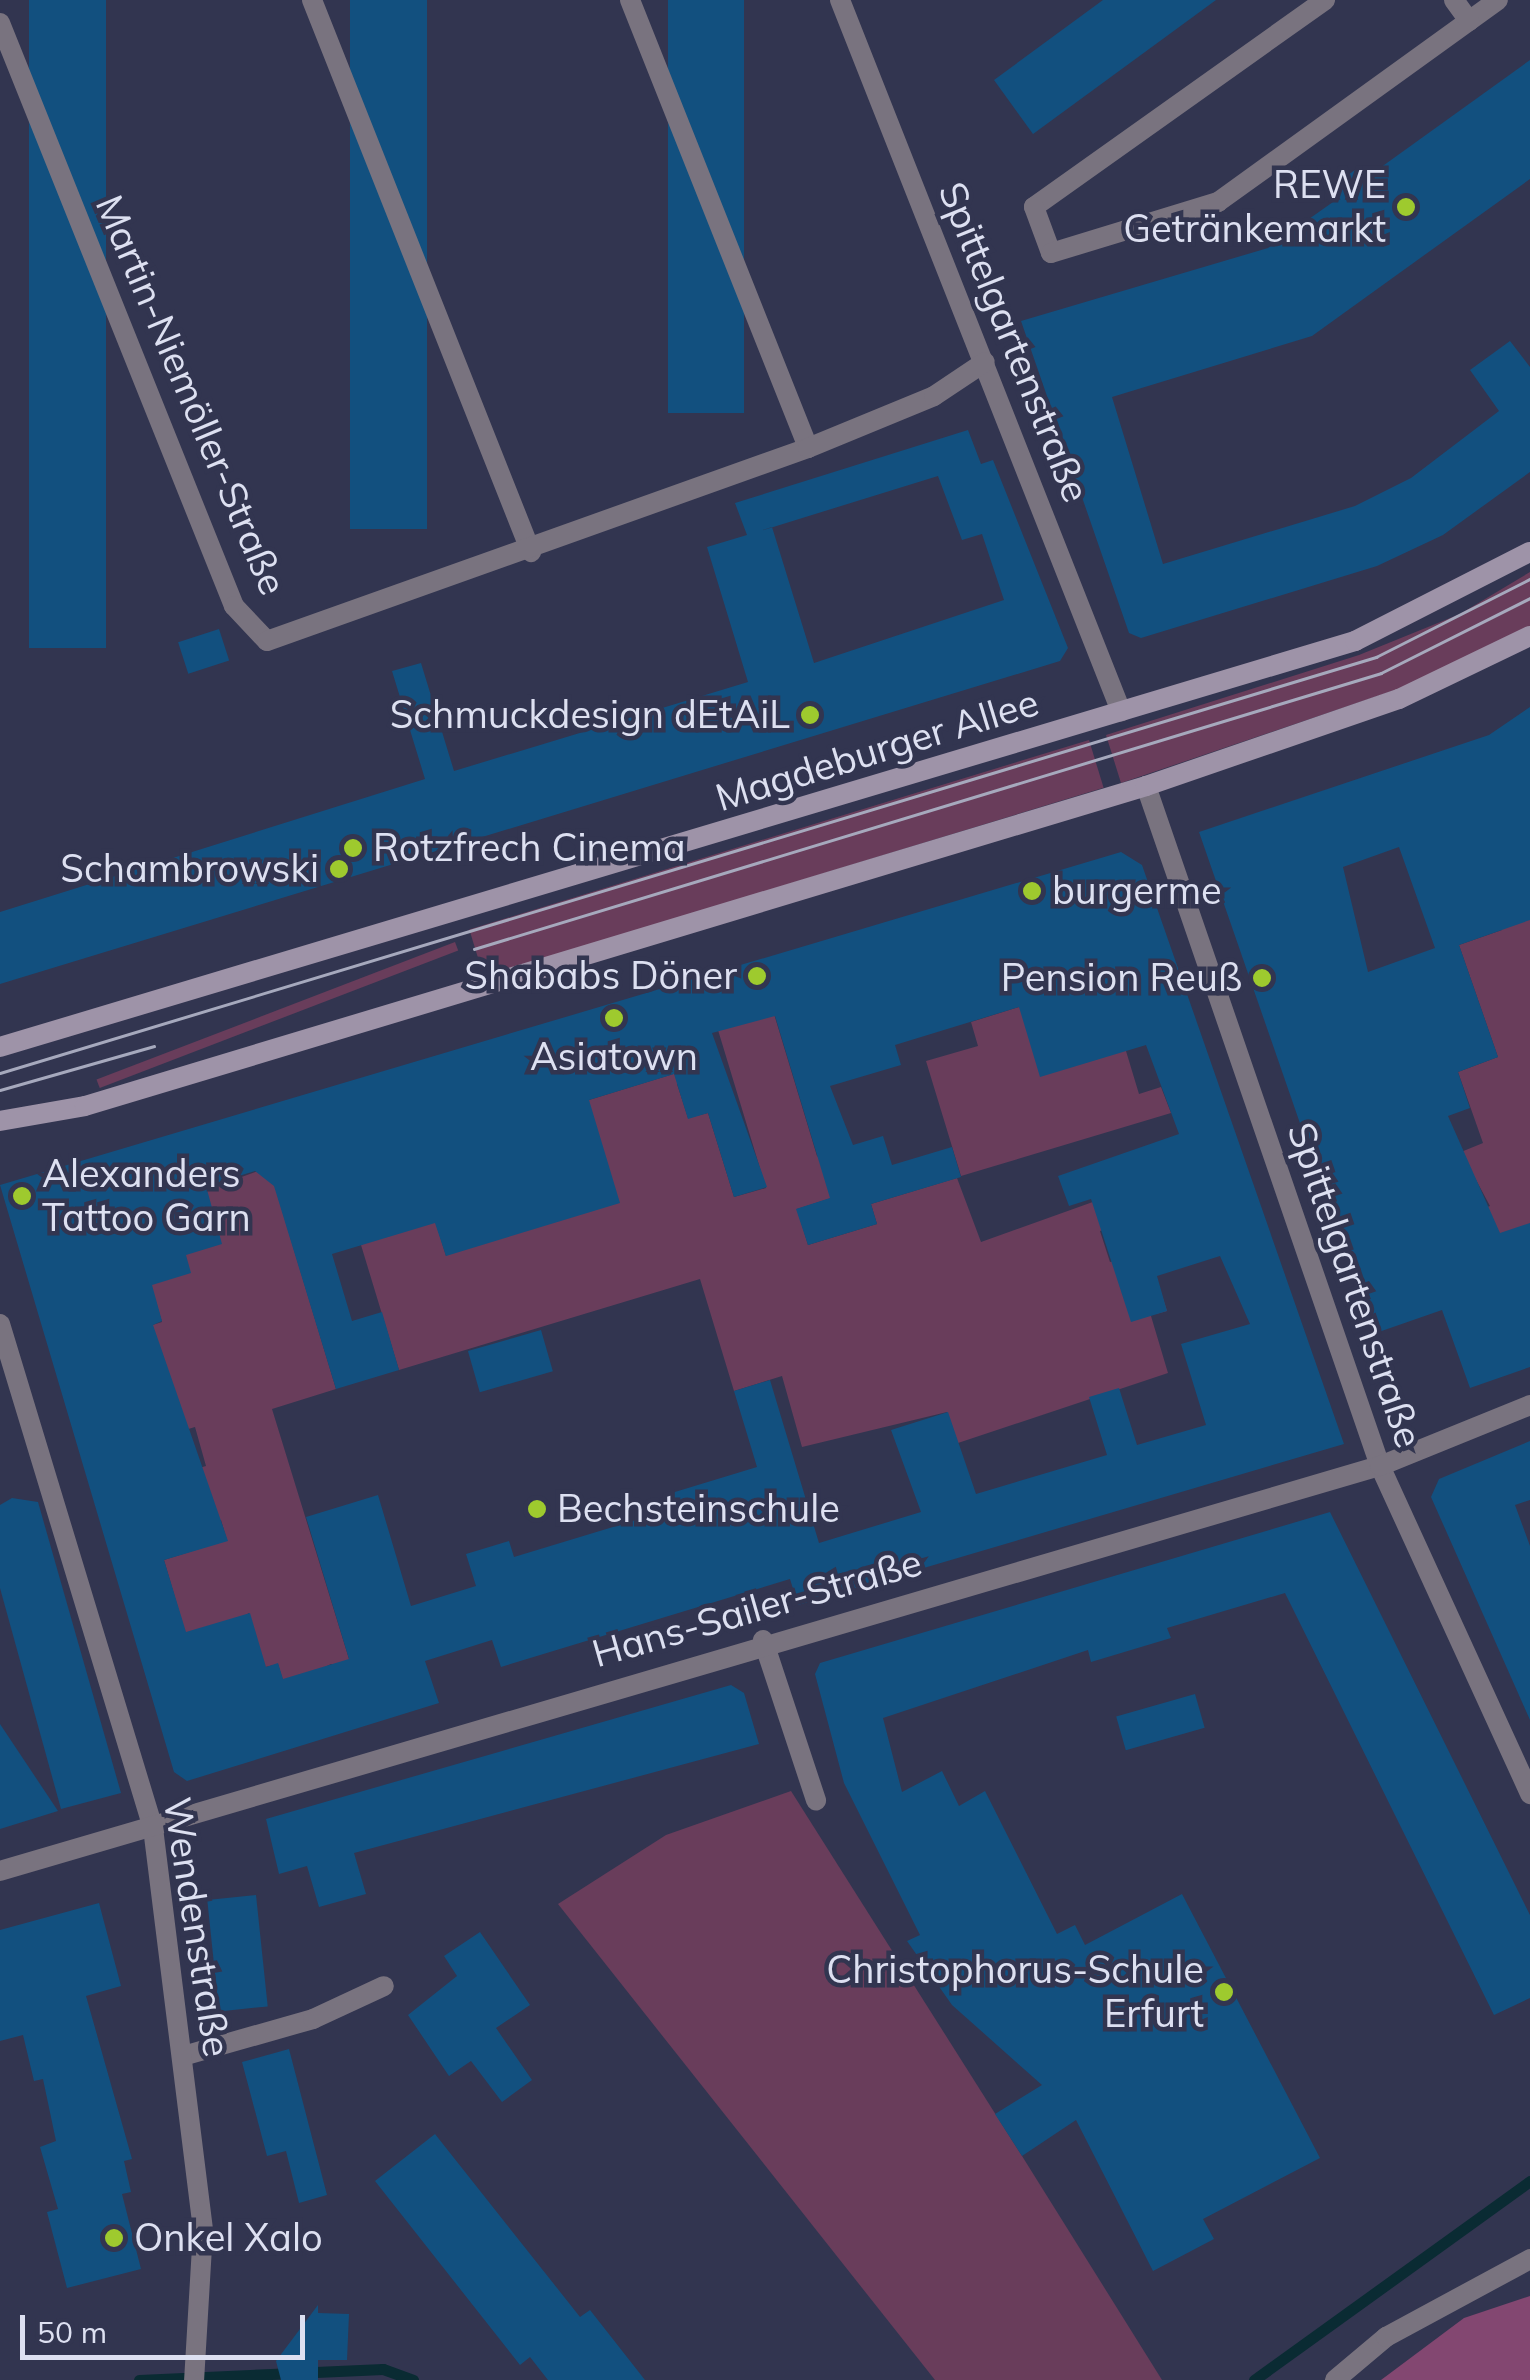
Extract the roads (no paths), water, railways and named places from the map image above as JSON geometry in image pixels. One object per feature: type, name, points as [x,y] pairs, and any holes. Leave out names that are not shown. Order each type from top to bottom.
[{"type":"main road","name":"Magdeburger Allee","points":[[0,1047],[1355,641],[1530,552]]},
{"type":"main road","points":[[0,1121],[85,1106],[1146,786],[1399,699],[1530,636]]},
{"type":"street","points":[[312,0],[531,552]]},
{"type":"street","points":[[630,0],[808,448]]},
{"type":"street","name":"Spittelgartenstraße","points":[[840,0],[1121,710]]},
{"type":"street","points":[[1325,0],[1034,207],[1052,253],[1218,202],[1498,0]]},
{"type":"street","points":[[1454,0],[1469,21]]},
{"type":"street","name":"Martin-Niemöller-Straße","points":[[0,23],[234,606],[266,641],[531,552],[808,448],[934,396],[984,362]]},
{"type":"street","name":"Spittelgartenstraße","points":[[1146,786],[1380,1466],[1530,1794]]},
{"type":"street","name":"Wendenstraße","points":[[0,1324],[153,1828],[204,2244],[194,2380]]},
{"type":"street","name":"Hans-Sailer-Straße","points":[[0,1871],[153,1828],[764,1640],[1380,1466],[1530,1405]]},
{"type":"street","points":[[764,1640],[816,1800]]},
{"type":"street","points":[[182,2056],[313,2018],[384,1986]]},
{"type":"street","points":[[1335,2380],[1386,2336],[1530,2259]]},
{"type":"waterway","points":[[1254,2380],[1530,2181]]},
{"type":"waterway","points":[[139,2380],[383,2369],[413,2380]]},
{"type":"tram line","points":[[0,1073],[1376,657],[1530,579]]},
{"type":"tram line","points":[[474,949],[1381,673],[1530,598]]},
{"type":"tram line","points":[[0,1090],[154,1046]]},
{"type":"place","name":"REWE Getränkemarkt","points":[[1406,207]]},
{"type":"place","name":"Schmuckdesign dEtAiL","points":[[810,715]]},
{"type":"place","name":"Rotzfrech Cinema","points":[[353,848]]},
{"type":"place","name":"Schambrowski","points":[[339,869]]},
{"type":"place","name":"burgerme","points":[[1032,891]]},
{"type":"place","name":"Shababs Döner","points":[[757,976]]},
{"type":"place","name":"Pension Reuß","points":[[1262,978]]},
{"type":"place","name":"Asiatown","points":[[614,1018]]},
{"type":"place","name":"Alexanders Tattoo Garn","points":[[22,1196]]},
{"type":"place","name":"Bechsteinschule","points":[[537,1509]]},
{"type":"place","name":"Christophorus-Schule Erfurt","points":[[1224,1992]]},
{"type":"place","name":"Onkel Xalo","points":[[114,2238]]}]
